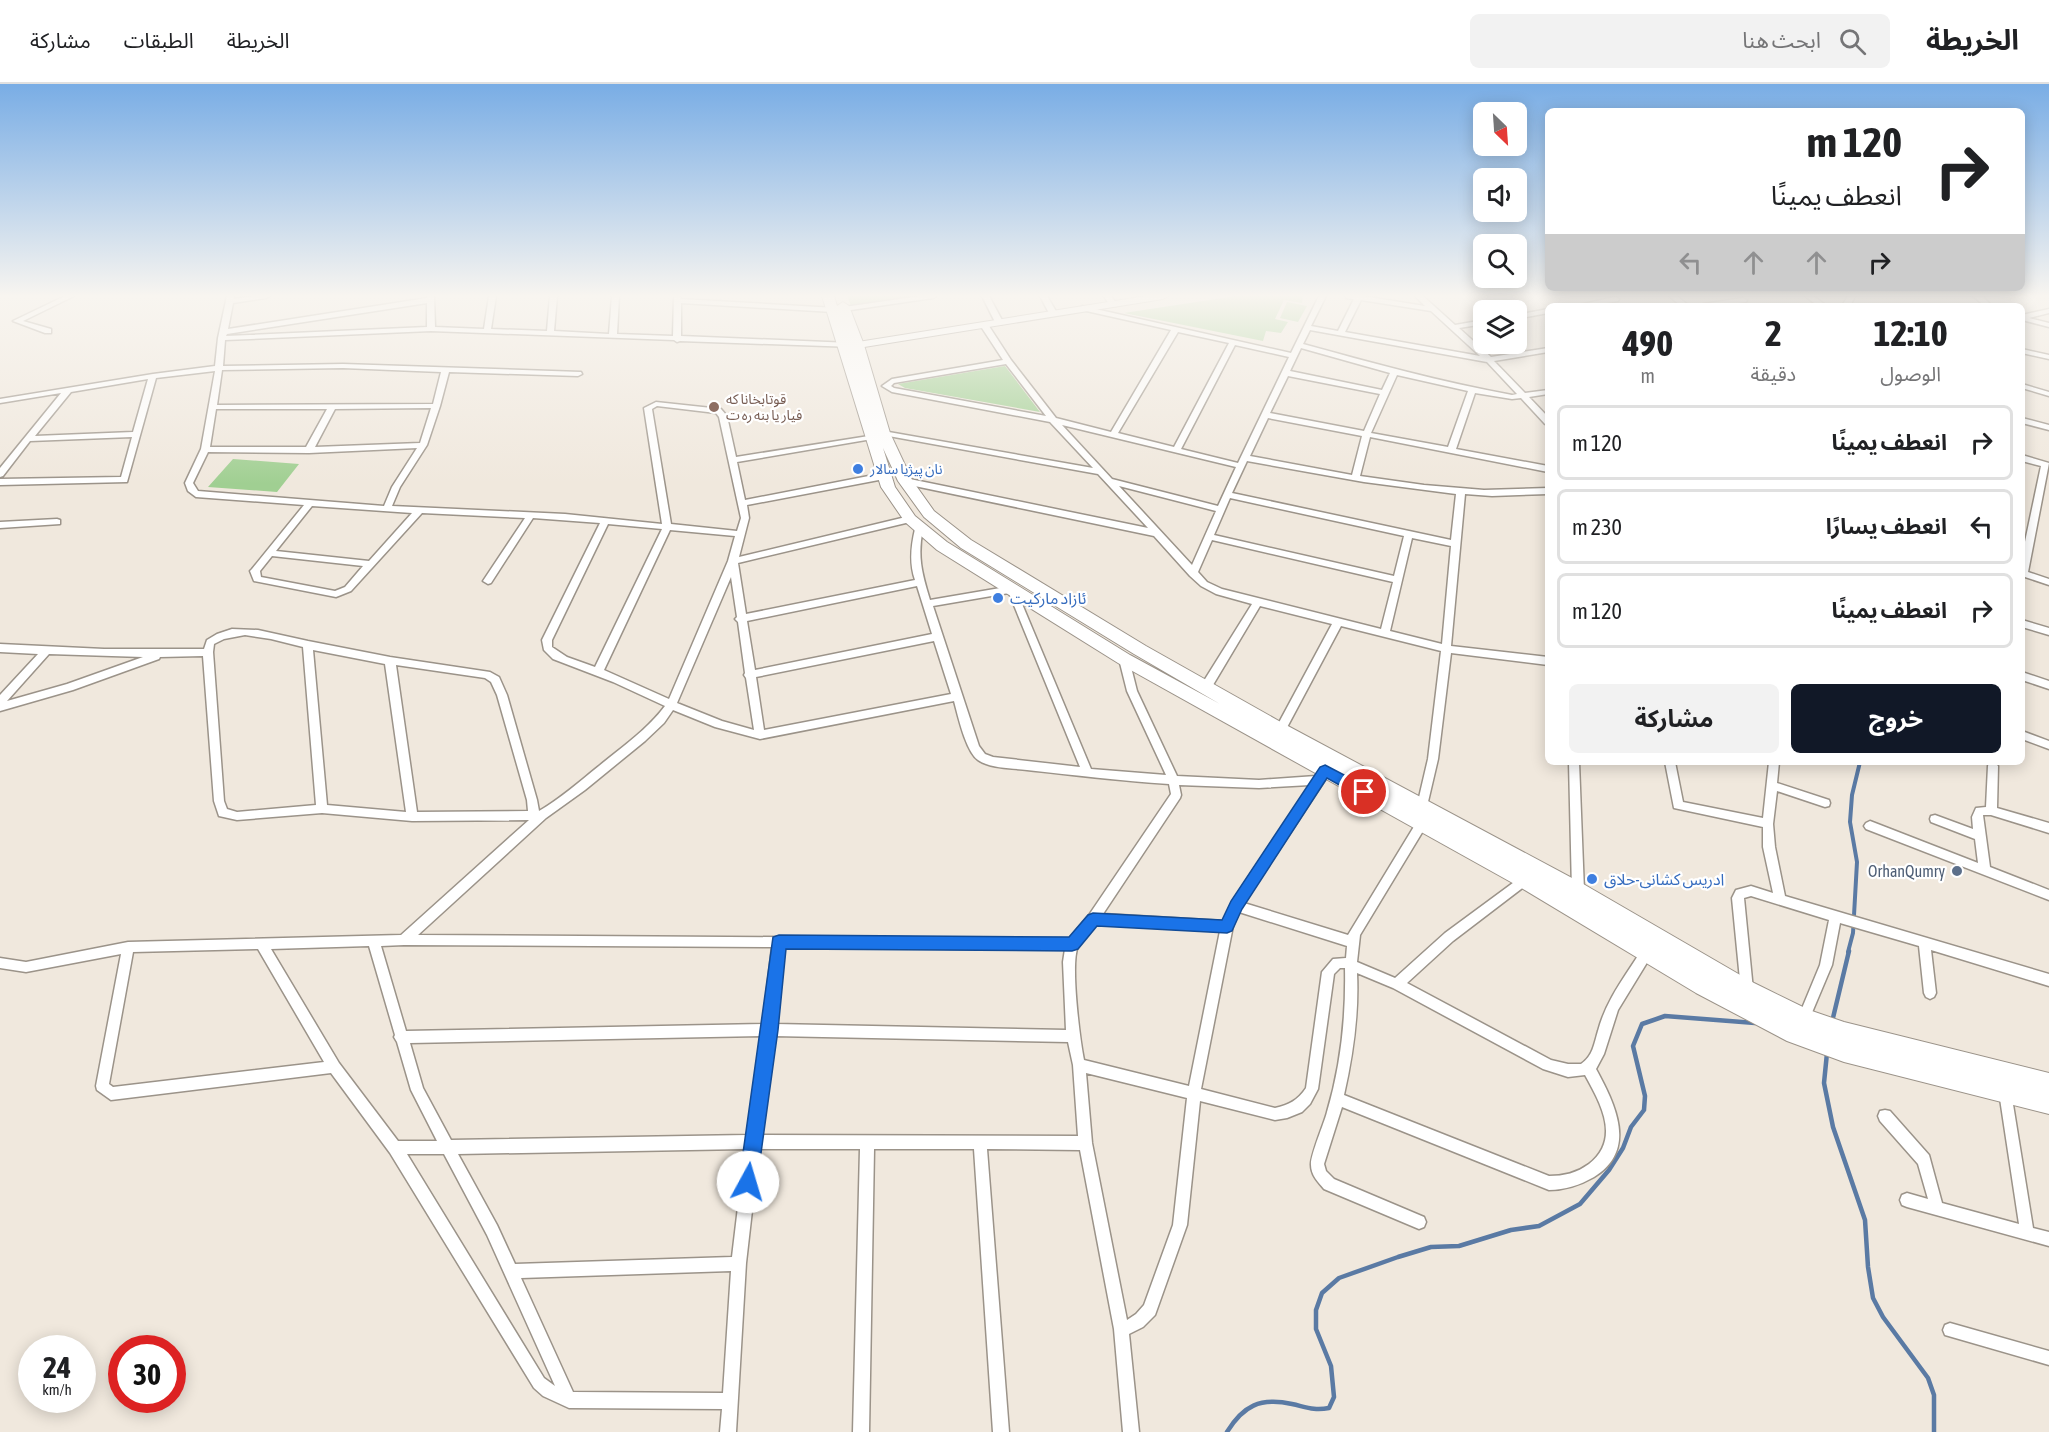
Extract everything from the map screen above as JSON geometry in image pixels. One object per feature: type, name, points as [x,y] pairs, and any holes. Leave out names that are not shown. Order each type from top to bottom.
[{"type":"main road","points":[[855,359],[878,435],[884,476],[894,498],[915,524],[942,546],[1124,659],[1206,687],[1422,814],[1525,880],[1647,952],[1704,977],[1747,990],[1804,1018],[1844,1042],[2005,1092],[2049,1103]]},
{"type":"main road","points":[[878,435],[905,481],[929,514],[956,537],[1322,775],[1422,814],[1578,891],[1771,1022],[1803,1038],[1844,1042],[2049,1084]]},
{"type":"street","points":[[220,359],[214,407],[205,449],[189,483],[196,494],[387,508],[531,515],[740,534]]},
{"type":"street","points":[[1113,435],[1158,359]]},
{"type":"street","points":[[1176,451],[1224,359]]},
{"type":"street","points":[[1193,574],[1220,509],[1293,359]]},
{"type":"street","points":[[1348,359],[1394,372],[1512,397],[1545,393]]},
{"type":"street","points":[[1483,359],[1495,359]]},
{"type":"street","points":[[1489,360],[1545,419]]},
{"type":"street","points":[[1545,491],[1486,493],[1461,491],[1242,462],[1176,451],[1053,420],[892,390],[886,386],[892,381],[1008,361],[1053,420],[1204,584],[1219,592],[1447,649],[1545,661]]},
{"type":"street","points":[[0,401],[153,376],[219,368],[342,366],[578,374]]},
{"type":"street","points":[[387,508],[396,487],[423,445],[445,371]]},
{"type":"street","points":[[1356,477],[1367,433],[1394,372]]},
{"type":"street","points":[[1286,373],[1385,393]]},
{"type":"street","points":[[0,482],[124,480],[153,376]]},
{"type":"street","points":[[2025,387],[2049,394]]},
{"type":"street","points":[[0,474],[68,390]]},
{"type":"street","points":[[1451,451],[1472,390]]},
{"type":"street","points":[[404,940],[538,815],[581,787],[641,738],[660,720],[672,704],[733,561],[745,518],[723,416],[720,412],[659,404],[649,407],[667,526],[598,671]]},
{"type":"street","points":[[214,407],[436,406]]},
{"type":"street","points":[[309,450],[332,407]]},
{"type":"street","points":[[1266,415],[1545,468]]},
{"type":"street","points":[[2025,421],[2049,428]]},
{"type":"street","points":[[28,439],[137,434]]},
{"type":"street","points":[[733,460],[878,435],[1101,472]]},
{"type":"street","points":[[205,449],[309,450],[423,445]]},
{"type":"street","points":[[2025,459],[2047,466],[2025,564]]},
{"type":"street","points":[[743,503],[884,476]]},
{"type":"street","points":[[905,481],[1156,533]]},
{"type":"street","points":[[1108,481],[1220,509]]},
{"type":"street","points":[[1419,1222],[1329,1184],[1320,1175],[1317,1164],[1338,1099],[1347,1055],[1352,999],[1352,942],[1361,920],[1422,814],[1432,765],[1447,649],[1454,544],[1461,491]]},
{"type":"street","points":[[1227,495],[1454,544]]},
{"type":"street","points":[[310,503],[255,571],[257,579],[336,594],[348,589],[420,510]]},
{"type":"street","points":[[488,581],[531,515]]},
{"type":"street","points":[[605,521],[546,644],[554,655],[743,732],[760,735],[957,697]]},
{"type":"street","points":[[0,525],[57,522]]},
{"type":"street","points":[[733,561],[915,524],[914,555],[936,637],[974,748],[984,759],[1088,773],[1252,784],[1322,775]]},
{"type":"street","points":[[1385,634],[1409,534]]},
{"type":"street","points":[[1208,536],[1399,580]]},
{"type":"street","points":[[270,553],[371,564]]},
{"type":"street","points":[[733,561],[740,619],[760,735]]},
{"type":"street","points":[[2025,574],[2049,582]]},
{"type":"street","points":[[740,619],[920,582]]},
{"type":"street","points":[[927,604],[1012,589],[1088,773]]},
{"type":"street","points":[[1206,687],[1258,602]]},
{"type":"street","points":[[1280,730],[1338,622]]},
{"type":"street","points":[[2025,624],[2049,632]]},
{"type":"street","points":[[233,631],[283,638],[390,662],[487,675],[495,680],[502,695],[538,815],[412,817],[322,809],[237,816],[223,813],[219,801],[208,652],[210,642],[221,634],[233,631]]},
{"type":"street","points":[[749,675],[936,637]]},
{"type":"street","points":[[309,645],[322,809]]},
{"type":"street","points":[[0,648],[45,652],[162,654],[208,652]]},
{"type":"street","points":[[0,702],[45,652]]},
{"type":"street","points":[[0,707],[69,687],[162,654]]},
{"type":"street","points":[[1124,659],[1131,691],[1173,779],[1176,795],[1093,919],[1072,944],[1069,962],[1073,1036],[1079,1065],[1085,1143],[1121,1329],[1131,1432]]},
{"type":"street","points":[[390,662],[412,817]]},
{"type":"street","points":[[2025,677],[2049,686]]},
{"type":"street","points":[[2025,736],[2049,745]]},
{"type":"street","points":[[1574,765],[1578,891]]},
{"type":"street","points":[[1671,765],[1678,805],[1768,824]]},
{"type":"street","points":[[1774,765],[1768,824],[1769,847],[1780,899]]},
{"type":"street","points":[[1991,811],[1993,766]]},
{"type":"street","points":[[1121,1329],[1133,1326],[1150,1310],[1180,1225],[1194,1092],[1227,927],[1236,906],[1322,775]]},
{"type":"street","points":[[1771,785],[1825,803]]},
{"type":"street","points":[[1986,870],[1978,814],[1985,810],[1991,811],[2049,828]]},
{"type":"street","points":[[1935,819],[1980,836]]},
{"type":"street","points":[[1870,826],[2049,895]]},
{"type":"street","points":[[1397,984],[1449,937],[1525,880]]},
{"type":"street","points":[[1747,990],[1738,898],[1744,892],[1750,891],[2049,980]]},
{"type":"street","points":[[1236,906],[1352,942]]},
{"type":"street","points":[[1804,1018],[1826,965],[1836,916]]},
{"type":"street","points":[[1093,919],[1227,927]]},
{"type":"street","points":[[0,963],[26,967],[128,947],[404,940],[1072,944]]},
{"type":"street","points":[[374,942],[400,1037],[428,1116],[448,1146],[511,1271],[569,1400]]},
{"type":"street","points":[[728,1432],[739,1264],[753,1142],[770,1030],[779,942]]},
{"type":"street","points":[[1924,942],[1930,993]]},
{"type":"street","points":[[261,943],[334,1067],[395,1148],[532,1374],[548,1391],[569,1400],[731,1401]]},
{"type":"street","points":[[128,947],[102,1086],[111,1094],[334,1067]]},
{"type":"street","points":[[1079,1065],[1275,1114],[1294,1110],[1302,1105],[1312,1089],[1328,972],[1337,963],[1351,964],[1397,984],[1548,1065],[1569,1071],[1588,1067],[1598,1053],[1609,1016],[1647,952]]},
{"type":"street","points":[[400,1037],[770,1030],[1073,1036]]},
{"type":"street","points":[[1338,1099],[1549,1183],[1565,1184],[1600,1165],[1611,1150],[1614,1132],[1607,1103],[1588,1067]]},
{"type":"street","points":[[2005,1092],[2027,1233]]},
{"type":"street","points":[[1885,1116],[1924,1160],[1937,1208]]},
{"type":"street","points":[[395,1148],[753,1142],[1085,1143]]},
{"type":"street","points":[[861,1432],[867,1142]]},
{"type":"street","points":[[980,1142],[1001,1432]]},
{"type":"street","points":[[1907,1200],[2049,1239]]},
{"type":"street","points":[[511,1271],[739,1264]]},
{"type":"street","points":[[1950,1330],[2049,1358]]},
{"type":"green space","points":[[1005,366],[1040,412],[905,388],[898,384]]},
{"type":"green space","points":[[233,459],[299,464],[277,492],[208,487]]},
{"type":"waterway","points":[[1848,952],[1853,933],[1857,862],[1850,822],[1852,795],[1859,765]]},
{"type":"waterway","points":[[1832,1022],[1849,951]]},
{"type":"waterway","points":[[1227,1432],[1246,1410],[1262,1403],[1281,1402],[1314,1409],[1329,1408],[1334,1397],[1331,1366],[1316,1329],[1316,1310],[1322,1293],[1339,1278],[1431,1247],[1459,1246],[1511,1230],[1539,1226],[1580,1204],[1609,1170],[1623,1148],[1631,1127],[1644,1110],[1645,1096],[1633,1046],[1642,1024],[1665,1016],[1755,1023]]},
{"type":"waterway","points":[[1827,1053],[1824,1083],[1833,1127],[1865,1220],[1868,1267],[1873,1298],[1883,1317],[1928,1378],[1934,1395],[1934,1432]]},
{"type":"place","name":"قوتابخانا كه فيار يا بنه ره ت","points":[[714,407]]},
{"type":"place","name":"نان پيژيا سالار","points":[[858,469]]},
{"type":"place","name":"ئازاد ماركيت","points":[[998,598]]},
{"type":"place","name":"OrhanQumry","points":[[1957,871]]},
{"type":"place","name":"ادريس كشانى-حلاق","points":[[1592,879]]},
{"type":"route","points":[[748,1182],[770,1030],[779,942],[1072,944],[1093,919],[1227,927],[1236,906],[1325,771],[1364,792]]}]
